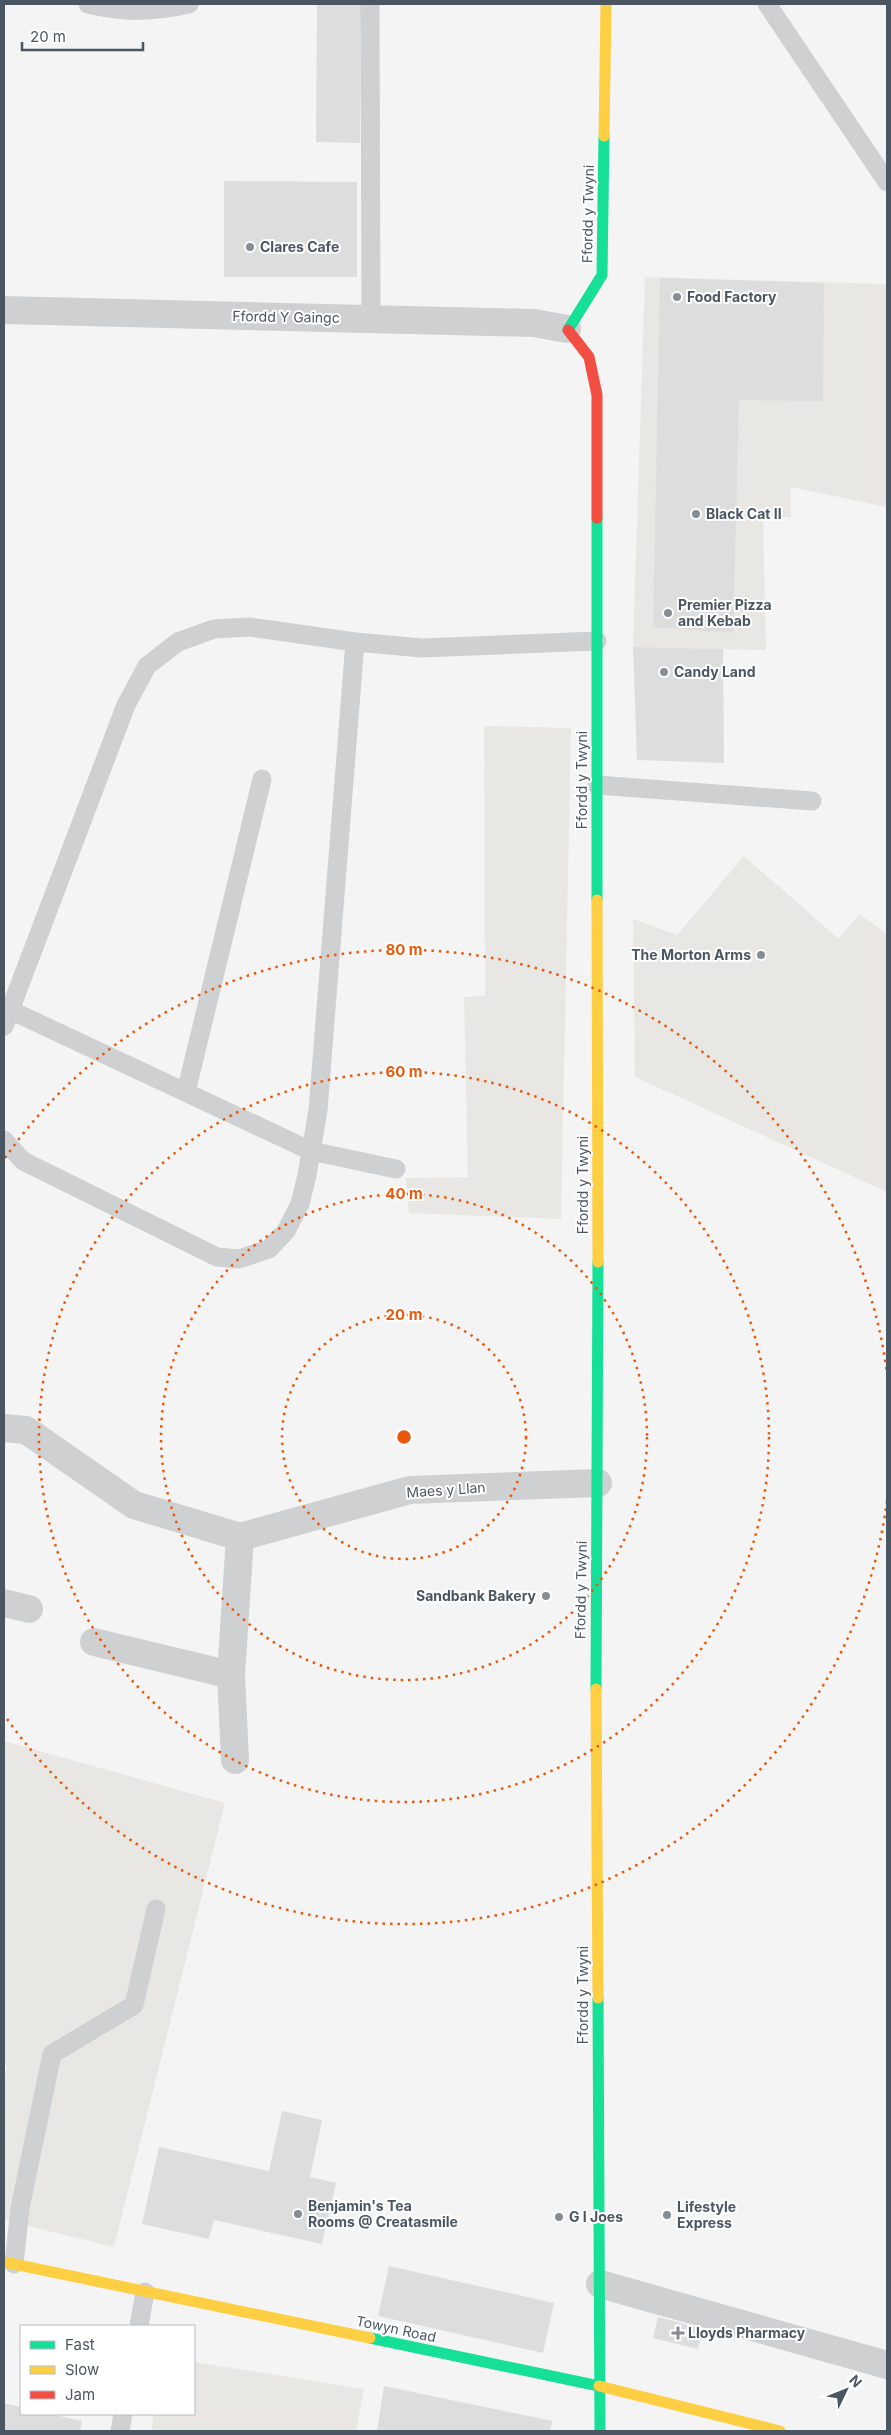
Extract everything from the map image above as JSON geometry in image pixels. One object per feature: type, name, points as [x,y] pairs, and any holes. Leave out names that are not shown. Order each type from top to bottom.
[{"type":"street","name":"Ffordd y Twyni","points":[[600,2431],[596,1617],[598,1483],[597,395],[589,357],[567,329],[602,275],[606,4]]},
{"type":"street","name":"Ffordd Y Gaingc","points":[[4,310],[534,323],[567,329]]},
{"type":"street","points":[[4,1428],[26,1430],[134,1505],[240,1537],[231,1675],[235,1760]]},
{"type":"street","name":"Maes y Llan","points":[[240,1537],[410,1490],[598,1483]]},
{"type":"street","points":[[94,1642],[231,1675]]},
{"type":"street","name":"Towyn Road","points":[[9,2263],[600,2386],[780,2431]]},
{"type":"street","points":[[600,2284],[887,2365]]},
{"type":"lane","points":[[88,4],[109,9],[159,11],[189,4]]},
{"type":"lane","points":[[370,4],[371,319]]},
{"type":"lane","points":[[766,4],[887,182]]},
{"type":"lane","points":[[396,1169],[311,1151],[186,1092],[7,1018],[126,705],[147,666],[178,642],[214,629],[249,627],[355,642],[422,648],[597,641]]},
{"type":"lane","points":[[4,1140],[23,1161],[217,1257],[239,1259],[268,1249],[286,1232],[300,1204],[318,1110],[355,642]]},
{"type":"lane","points":[[186,1092],[262,779]]},
{"type":"lane","points":[[597,785],[812,802]]},
{"type":"lane","points":[[9,2263],[52,2054],[134,2005],[156,1909]]},
{"type":"lane","points":[[139,2325],[145,2292]]},
{"type":"lane","points":[[120,2431],[123,2415]]},
{"type":"shaded area","points":[[645,277],[887,284],[887,507],[791,487],[791,517],[763,517],[766,650],[633,647]]},
{"type":"shaded area","points":[[484,726],[571,728],[561,1219],[409,1213],[406,1178],[468,1177],[464,997],[485,996]]},
{"type":"shaded area","name":"The Morton Arms","points":[[744,856],[839,939],[859,914],[887,934],[887,1192],[635,1077],[633,919],[677,935]]},
{"type":"shaded area","points":[[4,1741],[225,1803],[114,2247],[4,2220],[4,2083],[7,2066],[4,2065]]},
{"type":"shaded area","points":[[195,2362],[364,2389],[356,2431],[151,2431],[154,2415],[195,2415]]},
{"type":"building","points":[[317,4],[361,4],[360,143],[316,142]]},
{"type":"building","points":[[224,181],[357,182],[357,277],[224,277]]},
{"type":"building","name":"Black Cat II","points":[[660,278],[824,283],[823,401],[739,400],[733,633],[653,627]]},
{"type":"building","points":[[633,647],[723,649],[724,763],[637,760]]},
{"type":"building","points":[[282,2111],[322,2120],[310,2177],[336,2183],[322,2244],[214,2220],[209,2239],[142,2224],[159,2147],[269,2171]]},
{"type":"building","points":[[389,2266],[554,2303],[543,2353],[378,2316]]},
{"type":"building","name":"Lloyds Pharmacy","points":[[658,2317],[703,2329],[698,2349],[653,2338]]},
{"type":"building","points":[[384,2386],[552,2421],[550,2431],[377,2431]]},
{"type":"building","points":[[4,2403],[20,2407],[20,2415],[55,2415],[82,2421],[80,2431],[4,2431]]},
{"type":"traffic: fast","points":[[568,330],[602,275],[604,136]]},
{"type":"traffic: fast","points":[[597,518],[597,900]]},
{"type":"traffic: fast","points":[[596,1689],[598,1262]]},
{"type":"traffic: fast","points":[[598,1998],[600,2431]]},
{"type":"traffic: fast","points":[[370,2338],[599,2386]]},
{"type":"traffic: slow","points":[[604,136],[606,4]]},
{"type":"traffic: slow","points":[[597,900],[598,1262]]},
{"type":"traffic: slow","points":[[596,1689],[598,1998]]},
{"type":"traffic: slow","points":[[4,2262],[370,2338]]},
{"type":"traffic: slow","points":[[599,2386],[780,2431]]},
{"type":"traffic: jam","points":[[568,330],[589,357],[597,395],[597,518]]},
{"type":"place","name":"Clares Cafe","points":[[250,247]]},
{"type":"place","name":"Food Factory","points":[[677,297]]},
{"type":"place","name":"Black Cat II","points":[[696,514]]},
{"type":"place","name":"Premier Pizza and Kebab","points":[[668,613]]},
{"type":"place","name":"Candy Land","points":[[664,672]]},
{"type":"place","name":"The Morton Arms","points":[[761,955]]},
{"type":"place","name":"Sandbank Bakery","points":[[546,1596]]},
{"type":"place","name":"Benjamin's Tea Rooms @ Creatasmile","points":[[298,2214]]},
{"type":"place","name":"Lifestyle Express","points":[[667,2215]]},
{"type":"place","name":"G I Joes","points":[[559,2217]]},
{"type":"place","name":"Lloyds Pharmacy","points":[[678,2333]]}]
